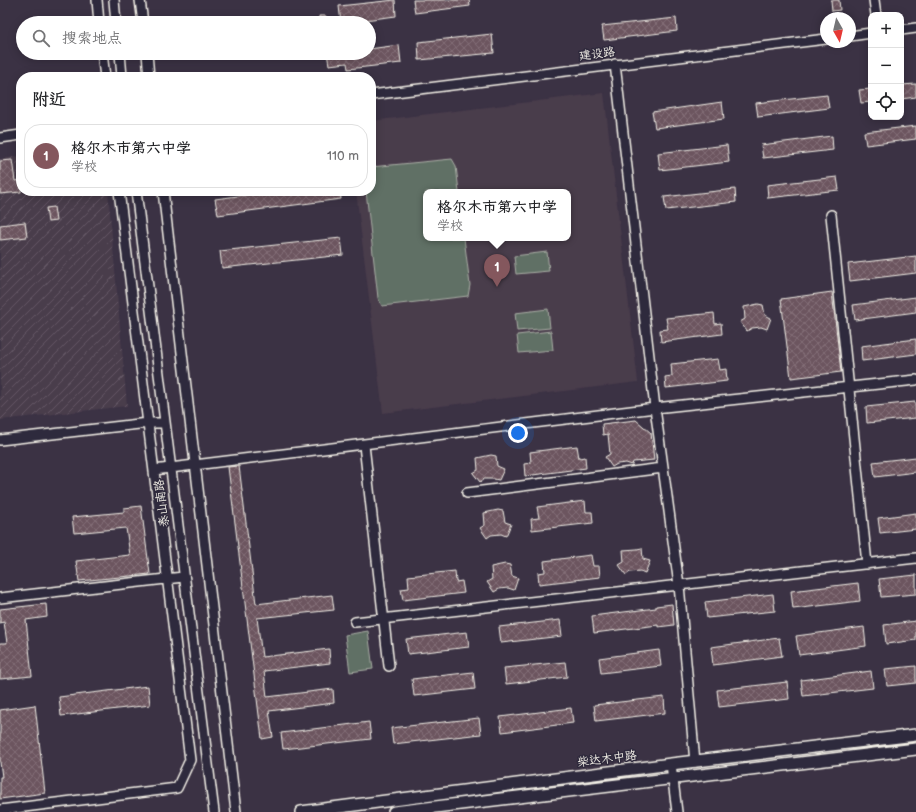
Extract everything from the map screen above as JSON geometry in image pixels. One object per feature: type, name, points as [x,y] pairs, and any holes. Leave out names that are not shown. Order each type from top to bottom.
[{"type":"main road","name":"柴达木中路","points":[[301,812],[671,764],[916,735]]},
{"type":"main road","points":[[394,812],[916,749]]},
{"type":"street","points":[[96,0],[98,16]]},
{"type":"street","points":[[114,0],[115,16]]},
{"type":"street","points":[[140,0],[142,16]]},
{"type":"street","points":[[876,0],[876,12]]},
{"type":"street","points":[[904,30],[916,28]]},
{"type":"street","points":[[856,35],[868,33]]},
{"type":"street","name":"建设路","points":[[376,94],[820,40]]},
{"type":"street","points":[[103,60],[104,72]]},
{"type":"street","points":[[121,60],[122,72]]},
{"type":"street","points":[[148,60],[149,72]]},
{"type":"street","points":[[615,64],[655,408],[679,585],[695,762]]},
{"type":"street","points":[[0,138],[16,136]]},
{"type":"street","points":[[0,810],[177,788],[190,760],[120,196]]},
{"type":"street","name":"泰山南路","points":[[137,196],[183,577],[214,812]]},
{"type":"street","points":[[164,196],[236,812]]},
{"type":"street","points":[[831,215],[867,564]]},
{"type":"street","points":[[154,470],[655,408],[916,380]]},
{"type":"street","points":[[0,440],[148,422],[165,423]]},
{"type":"street","points":[[364,445],[389,666]]},
{"type":"street","points":[[467,493],[663,468]]},
{"type":"street","points":[[355,622],[916,558]]},
{"type":"street","points":[[0,598],[183,577]]},
{"type":"street","points":[[671,764],[677,812]]},
{"type":"shaded area","points":[[604,93],[638,382],[383,413],[357,196],[376,196],[376,120]]},
{"type":"shaded area","points":[[16,157],[16,196],[108,196],[127,406],[0,420],[0,159]]},
{"type":"green space","points":[[452,159],[456,166],[459,189],[423,189],[423,241],[464,241],[470,285],[468,296],[382,306],[378,298],[367,196],[376,196],[376,167]]},
{"type":"green space","points":[[547,252],[549,271],[516,274],[514,256]]},
{"type":"green space","points":[[548,309],[550,328],[517,331],[515,313]]},
{"type":"green space","points":[[551,331],[553,350],[519,353],[517,335]]},
{"type":"green space","points":[[368,631],[373,669],[350,672],[345,635]]},
{"type":"building","points":[[395,0],[396,16],[376,19],[376,16],[340,16],[339,6]]},
{"type":"building","points":[[413,0],[469,0],[470,6],[415,13]]},
{"type":"building","points":[[831,0],[839,0],[840,10],[832,11]]},
{"type":"building","points":[[676,18],[677,31],[604,40],[602,26]]},
{"type":"building","points":[[492,34],[494,53],[419,60],[418,42]]},
{"type":"building","points":[[399,45],[401,63],[348,69],[347,63],[329,65],[328,60],[376,60],[376,48]]},
{"type":"building","points":[[916,84],[916,97],[904,99],[904,85]]},
{"type":"building","points":[[868,89],[868,102],[861,103],[859,90]]},
{"type":"building","points":[[827,95],[829,108],[758,117],[756,103]]},
{"type":"building","points":[[722,102],[724,119],[655,128],[652,112]]},
{"type":"building","points":[[916,126],[916,139],[866,145],[864,132]]},
{"type":"building","points":[[832,136],[833,150],[763,158],[761,145]]},
{"type":"building","points":[[727,145],[729,162],[660,170],[658,153]]},
{"type":"building","points":[[12,160],[16,181],[16,192],[0,194],[0,161]]},
{"type":"building","points":[[837,177],[839,190],[768,198],[767,185]]},
{"type":"building","points":[[735,189],[736,202],[666,210],[664,197]]},
{"type":"building","points":[[238,196],[341,196],[341,199],[218,215],[215,199]]},
{"type":"building","points":[[54,207],[56,221],[48,222],[46,208]]},
{"type":"building","points":[[25,222],[27,237],[0,240],[0,225]]},
{"type":"building","points":[[341,238],[343,255],[222,268],[220,251]]},
{"type":"building","points":[[916,256],[916,273],[850,281],[848,264]]},
{"type":"building","points":[[832,292],[841,372],[791,378],[781,299]]},
{"type":"building","points":[[916,297],[916,312],[855,320],[853,305]]},
{"type":"building","points":[[758,304],[763,305],[765,315],[771,318],[767,329],[761,327],[752,328],[747,331],[740,322],[745,319],[744,307]]},
{"type":"building","points":[[714,313],[715,324],[721,323],[722,334],[661,342],[660,330],[668,329],[666,318]]},
{"type":"building","points":[[916,339],[916,354],[862,361],[861,346]]},
{"type":"building","points":[[718,359],[720,370],[726,369],[727,381],[666,388],[665,377],[672,376],[671,364]]},
{"type":"building","points":[[915,402],[916,418],[867,423],[866,407]]},
{"type":"building","points":[[636,420],[651,433],[654,460],[633,462],[632,465],[626,463],[617,464],[612,467],[605,457],[610,454],[608,434],[603,435],[602,424]]},
{"type":"building","points":[[577,446],[579,458],[585,457],[586,468],[525,476],[524,464],[531,463],[530,452]]},
{"type":"building","points":[[491,455],[496,456],[497,466],[504,469],[499,480],[484,479],[480,482],[473,473],[478,470],[477,458]]},
{"type":"building","points":[[916,457],[916,472],[875,477],[873,462]]},
{"type":"building","points":[[239,466],[256,604],[332,595],[334,610],[257,618],[262,657],[329,649],[330,663],[264,671],[267,697],[333,689],[334,703],[269,711],[273,737],[262,739],[228,467]]},
{"type":"building","points":[[585,501],[586,512],[592,512],[593,523],[532,530],[531,519],[539,518],[537,507]]},
{"type":"building","points":[[141,506],[150,574],[79,581],[76,561],[130,555],[126,528],[74,533],[72,517],[124,512],[124,508]]},
{"type":"building","points":[[498,510],[503,511],[505,522],[511,524],[506,536],[501,534],[491,535],[487,538],[480,528],[485,525],[484,513]]},
{"type":"building","points":[[916,513],[916,529],[880,533],[878,518]]},
{"type":"building","points":[[642,548],[643,559],[650,561],[645,573],[640,571],[630,572],[626,575],[619,565],[624,562],[623,550]]},
{"type":"building","points":[[591,555],[593,566],[599,566],[600,577],[539,584],[538,573],[545,572],[544,561]]},
{"type":"building","points":[[505,564],[510,565],[512,576],[518,578],[514,590],[508,588],[499,589],[494,592],[487,582],[492,579],[491,567]]},
{"type":"building","points":[[455,571],[456,582],[462,581],[464,593],[403,600],[401,589],[409,588],[408,576]]},
{"type":"building","points":[[916,575],[916,594],[881,597],[879,579]]},
{"type":"building","points":[[858,583],[860,601],[793,609],[791,591]]},
{"type":"building","points":[[773,594],[775,611],[707,618],[705,602]]},
{"type":"building","points":[[46,604],[47,617],[26,620],[32,676],[0,679],[0,643],[7,643],[4,622],[0,623],[0,609]]},
{"type":"building","points":[[672,604],[674,625],[658,627],[658,625],[594,633],[592,616],[656,608],[656,606]]},
{"type":"building","points":[[560,620],[562,636],[501,643],[499,627]]},
{"type":"building","points":[[916,621],[916,640],[886,644],[884,625]]},
{"type":"building","points":[[864,627],[866,646],[799,655],[796,636]]},
{"type":"building","points":[[467,632],[469,647],[408,654],[406,639]]},
{"type":"building","points":[[779,638],[782,656],[713,665],[711,647]]},
{"type":"building","points":[[659,650],[661,666],[601,673],[599,658]]},
{"type":"building","points":[[565,662],[567,677],[506,684],[504,668]]},
{"type":"building","points":[[916,666],[916,683],[887,686],[885,669]]},
{"type":"building","points":[[871,671],[873,688],[803,696],[801,680]]},
{"type":"building","points":[[473,672],[475,689],[414,696],[412,679]]},
{"type":"building","points":[[787,682],[789,699],[719,707],[717,690]]},
{"type":"building","points":[[148,686],[150,705],[61,716],[59,697]]},
{"type":"building","points":[[664,697],[665,713],[596,721],[594,705]]},
{"type":"building","points":[[35,705],[45,793],[0,799],[0,777],[2,777],[0,762],[0,710]]},
{"type":"building","points":[[571,708],[573,723],[502,732],[500,717]]},
{"type":"building","points":[[479,718],[481,734],[393,744],[391,728]]},
{"type":"building","points":[[369,722],[371,739],[283,749],[281,733]]},
{"type":"place","name":"格尔木市第六中学","points":[[497,287]]}]
